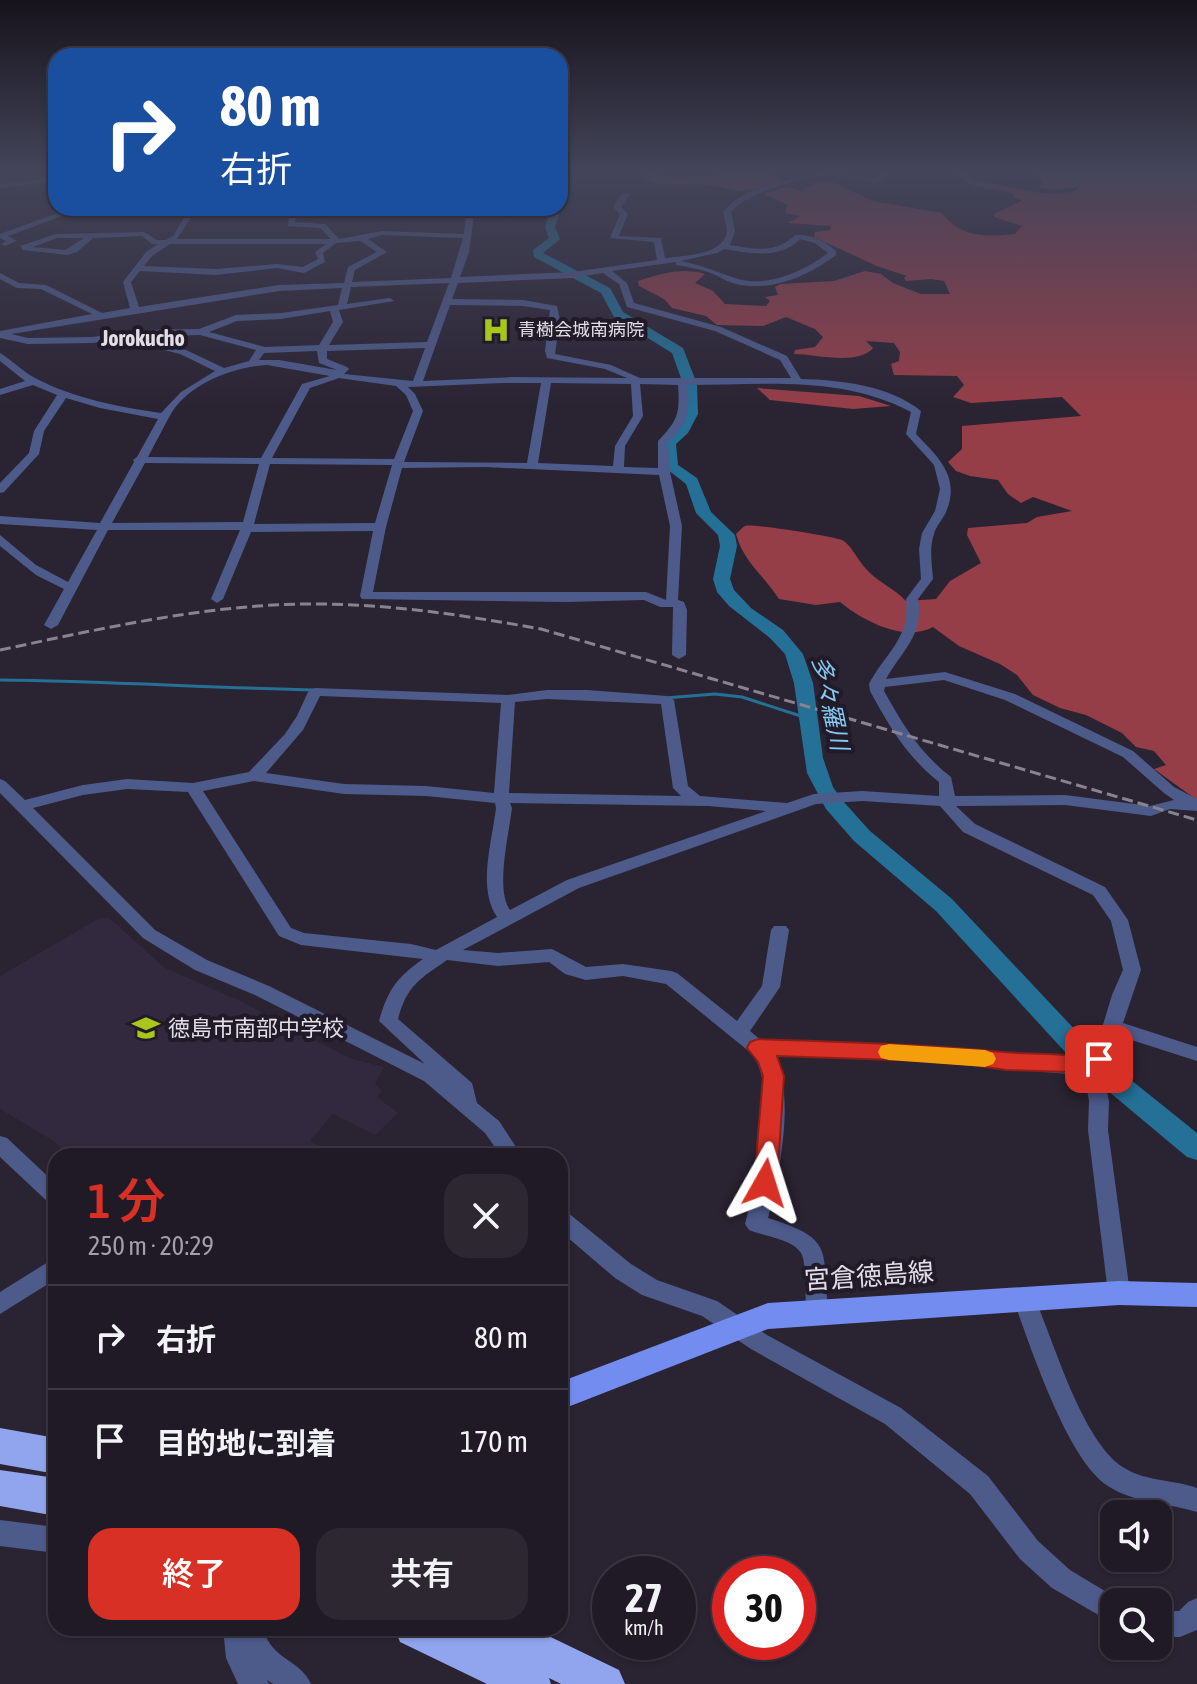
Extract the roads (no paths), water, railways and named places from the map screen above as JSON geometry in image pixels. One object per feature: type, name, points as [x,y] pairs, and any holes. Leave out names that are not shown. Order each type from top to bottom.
[{"type":"highway","points":[[0,1446],[48,1455]]},
{"type":"highway","points":[[0,1488],[48,1496]]},
{"type":"highway","points":[[431,1636],[531,1684]]},
{"type":"highway","points":[[505,1636],[605,1684]]},
{"type":"main road","name":"宮倉徳島線","points":[[568,1393],[709,1336],[768,1316],[1119,1293],[1197,1295]]},
{"type":"street","points":[[41,251],[64,254],[74,251]]},
{"type":"street","points":[[135,310],[127,282],[154,251]]},
{"type":"street","points":[[137,268],[216,272],[277,266],[304,270],[321,262],[321,251]]},
{"type":"street","points":[[217,599],[247,527],[265,461],[306,386],[338,375],[344,369],[322,361],[322,349],[338,322],[338,307],[346,284],[355,266],[383,252],[381,251]]},
{"type":"street","points":[[417,384],[465,251]]},
{"type":"street","points":[[662,251],[666,261]]},
{"type":"street","points":[[0,334],[279,288],[585,274],[712,251]]},
{"type":"street","points":[[756,251],[773,253],[777,251]]},
{"type":"street","points":[[666,261],[714,272],[735,282],[750,283],[802,273],[833,253],[831,251]]},
{"type":"street","points":[[606,271],[623,283],[630,305],[718,329],[784,358],[796,379]]},
{"type":"street","points":[[0,276],[14,285],[43,287],[100,316],[119,336],[136,343],[183,352],[221,370]]},
{"type":"street","points":[[0,334],[28,341],[200,332],[236,318],[281,316],[390,301]]},
{"type":"street","points":[[445,302],[512,303],[554,308],[555,331],[548,350],[550,356],[615,368],[636,381]]},
{"type":"street","points":[[200,332],[262,350],[433,345]]},
{"type":"street","points":[[254,363],[262,350]]},
{"type":"street","points":[[0,356],[15,372],[65,393],[165,417]]},
{"type":"street","points":[[51,625],[102,527],[122,496],[138,460],[165,417],[187,390],[221,370],[254,363],[286,365],[338,375],[417,384],[796,379],[873,393],[916,411],[911,434],[939,464],[946,489],[941,511],[928,533],[925,549],[927,579],[912,599],[914,612],[910,634],[876,684]]},
{"type":"street","points":[[0,392],[34,381]]},
{"type":"street","points":[[618,470],[620,446],[638,416],[636,381]]},
{"type":"street","points":[[532,466],[546,382]]},
{"type":"street","points":[[672,602],[676,526],[664,472],[663,441],[676,430],[685,410],[687,382]]},
{"type":"street","points":[[398,383],[410,394],[418,411],[398,463],[380,527],[366,596],[646,596],[665,604],[672,602],[679,605],[679,655]]},
{"type":"street","points":[[0,490],[34,454],[39,431],[65,393]]},
{"type":"street","points":[[138,460],[532,466],[664,472]]},
{"type":"street","points":[[0,520],[102,527],[380,527]]},
{"type":"street","points":[[0,539],[26,566],[44,578],[70,587]]},
{"type":"street","points":[[876,684],[938,676],[988,689],[1117,747],[1169,797],[1197,806]]},
{"type":"street","points":[[758,1048],[953,1054],[1006,1061],[1091,1065],[1104,1052],[1122,986],[1132,970],[1119,920],[1099,891],[969,828],[948,807],[946,780],[923,762],[888,717],[876,684]]},
{"type":"street","points":[[254,776],[287,744],[309,711],[315,692],[508,699],[538,694],[667,700],[681,788],[696,801]]},
{"type":"street","points":[[507,919],[496,903],[495,884],[504,808],[501,799],[508,699]]},
{"type":"street","points":[[22,806],[69,793],[127,784],[193,788],[254,776],[344,789],[501,799],[696,801],[784,808]]},
{"type":"street","points":[[0,784],[149,934],[170,949],[431,1076],[492,1127],[506,1148]]},
{"type":"street","points":[[193,788],[285,932],[301,939],[411,950],[472,960],[505,961],[552,955],[571,969],[586,974],[623,970],[671,978],[739,1032],[767,1059],[774,1089],[763,1203],[756,1224],[808,1242],[816,1269],[817,1311]]},
{"type":"street","points":[[467,1104],[465,1088],[388,1021],[395,997],[407,979],[442,955],[573,884],[784,808],[832,797],[946,801],[1065,800],[1151,811],[1169,797]]},
{"type":"street","points":[[739,1032],[771,987],[780,930]]},
{"type":"street","points":[[1111,1026],[1197,1054]]},
{"type":"street","points":[[1091,1065],[1099,1101],[1098,1130],[1119,1293]]},
{"type":"street","points":[[0,1144],[48,1189]]},
{"type":"street","points":[[568,1225],[641,1283],[709,1308],[759,1342],[893,1416],[979,1485],[1029,1550],[1061,1579],[1100,1603]]},
{"type":"street","points":[[0,1304],[48,1272]]},
{"type":"street","points":[[1024,1299],[1059,1388],[1098,1462],[1111,1476],[1125,1482],[1197,1500]]},
{"type":"street","points":[[0,1533],[48,1539]]},
{"type":"street","points":[[1172,1626],[1193,1618],[1197,1611]]},
{"type":"street","points":[[236,1636],[236,1653],[245,1679]]},
{"type":"street","points":[[251,1636],[262,1658],[297,1684]]},
{"type":"waterway","name":"多々羅川","points":[[539,251],[538,255],[606,291],[618,314],[678,351],[690,384],[691,414],[683,430],[669,443],[671,466],[692,481],[704,513],[727,535],[728,546],[722,572],[726,592],[735,603],[777,634],[794,654],[804,683],[813,758],[823,787],[834,805],[862,836],[944,905],[1086,1058],[1197,1149]]},
{"type":"waterway","points":[[0,680],[317,690]]},
{"type":"waterway","points":[[665,698],[715,694],[742,697],[807,718]]},
{"type":"railway","points":[[0,650],[190,613],[267,605],[365,606],[453,615],[541,629],[1197,820]]},
{"type":"place","name":"青樹会城南病院","points":[[496,330]]},
{"type":"place","name":"徳島市南部中学校","points":[[146,1028]]},
{"type":"district","name":"Jorokucho","points":[[143,338]]}]
